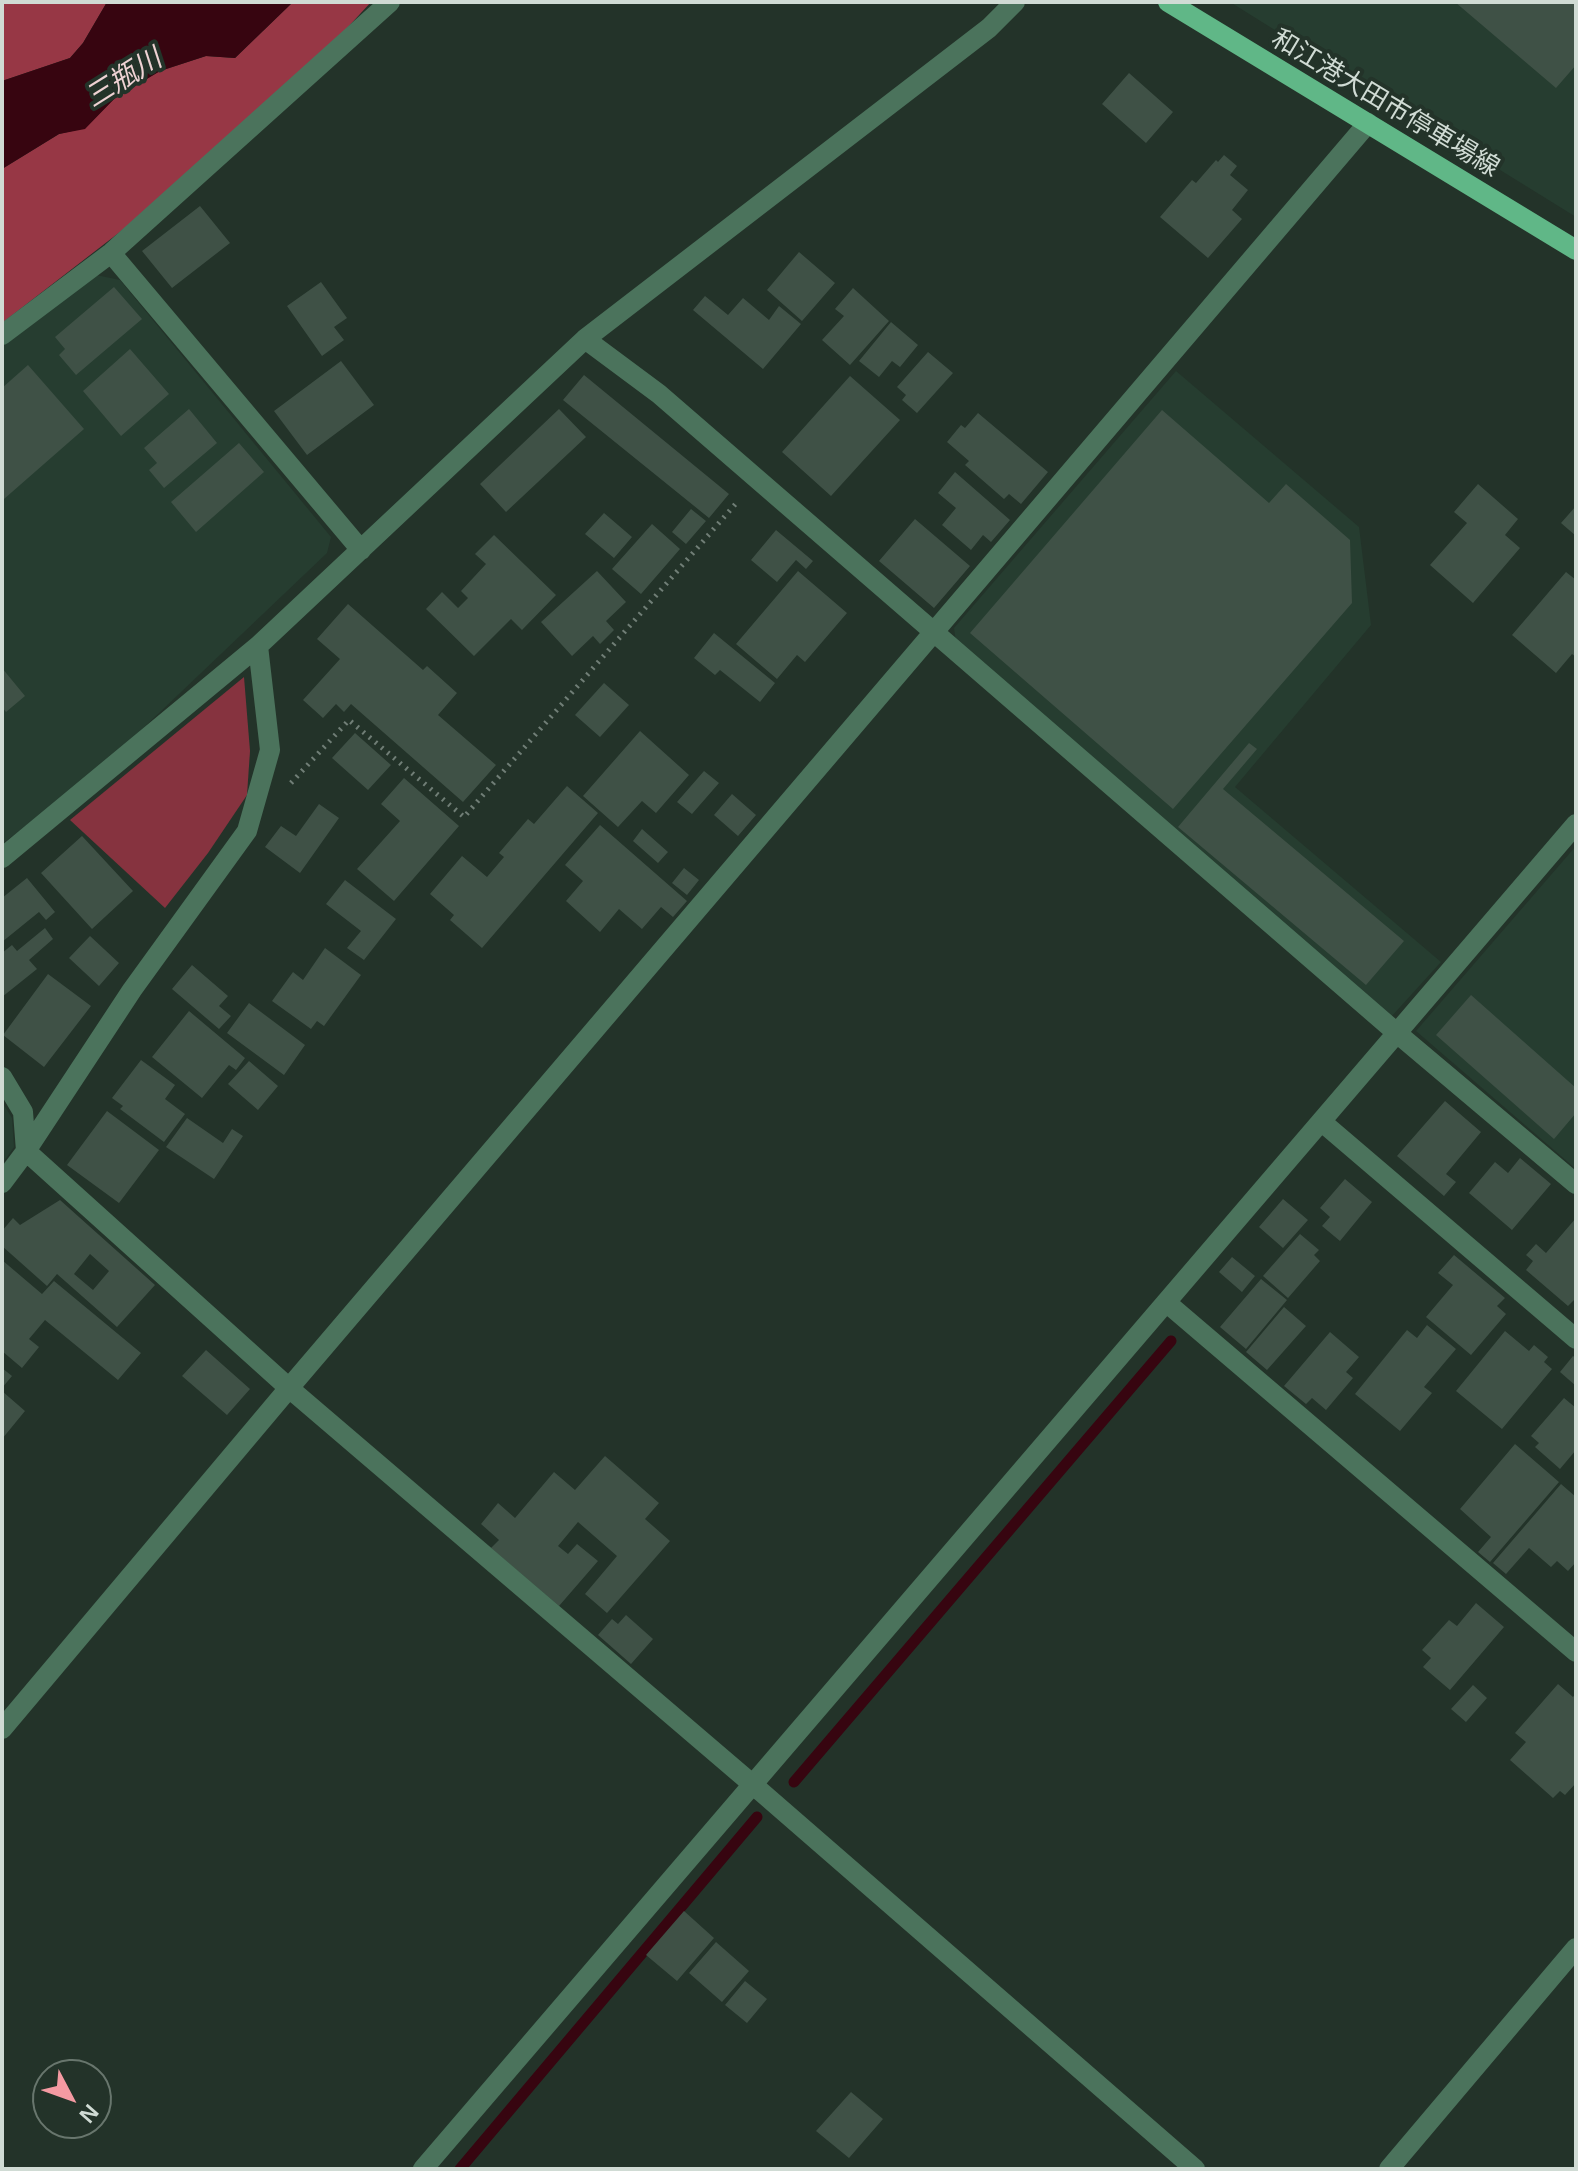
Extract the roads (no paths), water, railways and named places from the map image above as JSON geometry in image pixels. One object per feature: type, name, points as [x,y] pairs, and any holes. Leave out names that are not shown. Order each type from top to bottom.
[{"type":"main road","name":"和江港大田市停車場線","points":[[1168,2],[1576,250]]},
{"type":"street","points":[[2,335],[111,253],[390,2]]},
{"type":"street","points":[[2,858],[258,646],[585,339],[989,28],[1015,2]]},
{"type":"street","points":[[2,1729],[1368,123]]},
{"type":"street","points":[[111,253],[361,550]]},
{"type":"street","points":[[585,339],[659,394],[1398,1034],[1576,1184]]},
{"type":"street","points":[[2,1183],[132,990],[247,831],[270,750],[258,646]]},
{"type":"street","points":[[423,2169],[1576,824]]},
{"type":"street","points":[[2,1077],[23,1112],[26,1151],[289,1388],[751,1783],[1195,2169]]},
{"type":"street","points":[[1322,1122],[1576,1339]]},
{"type":"street","points":[[1167,1303],[1576,1652]]},
{"type":"street","points":[[1389,2169],[1576,1948]]},
{"type":"water","name":"三瓶川","points":[[107,2],[293,2],[235,58],[206,56],[160,71],[115,98],[85,129],[59,134],[2,169],[2,81],[70,58],[83,43]]},
{"type":"waterway","points":[[794,1782],[1171,1341]]},
{"type":"waterway","points":[[460,2169],[757,1817]]}]
